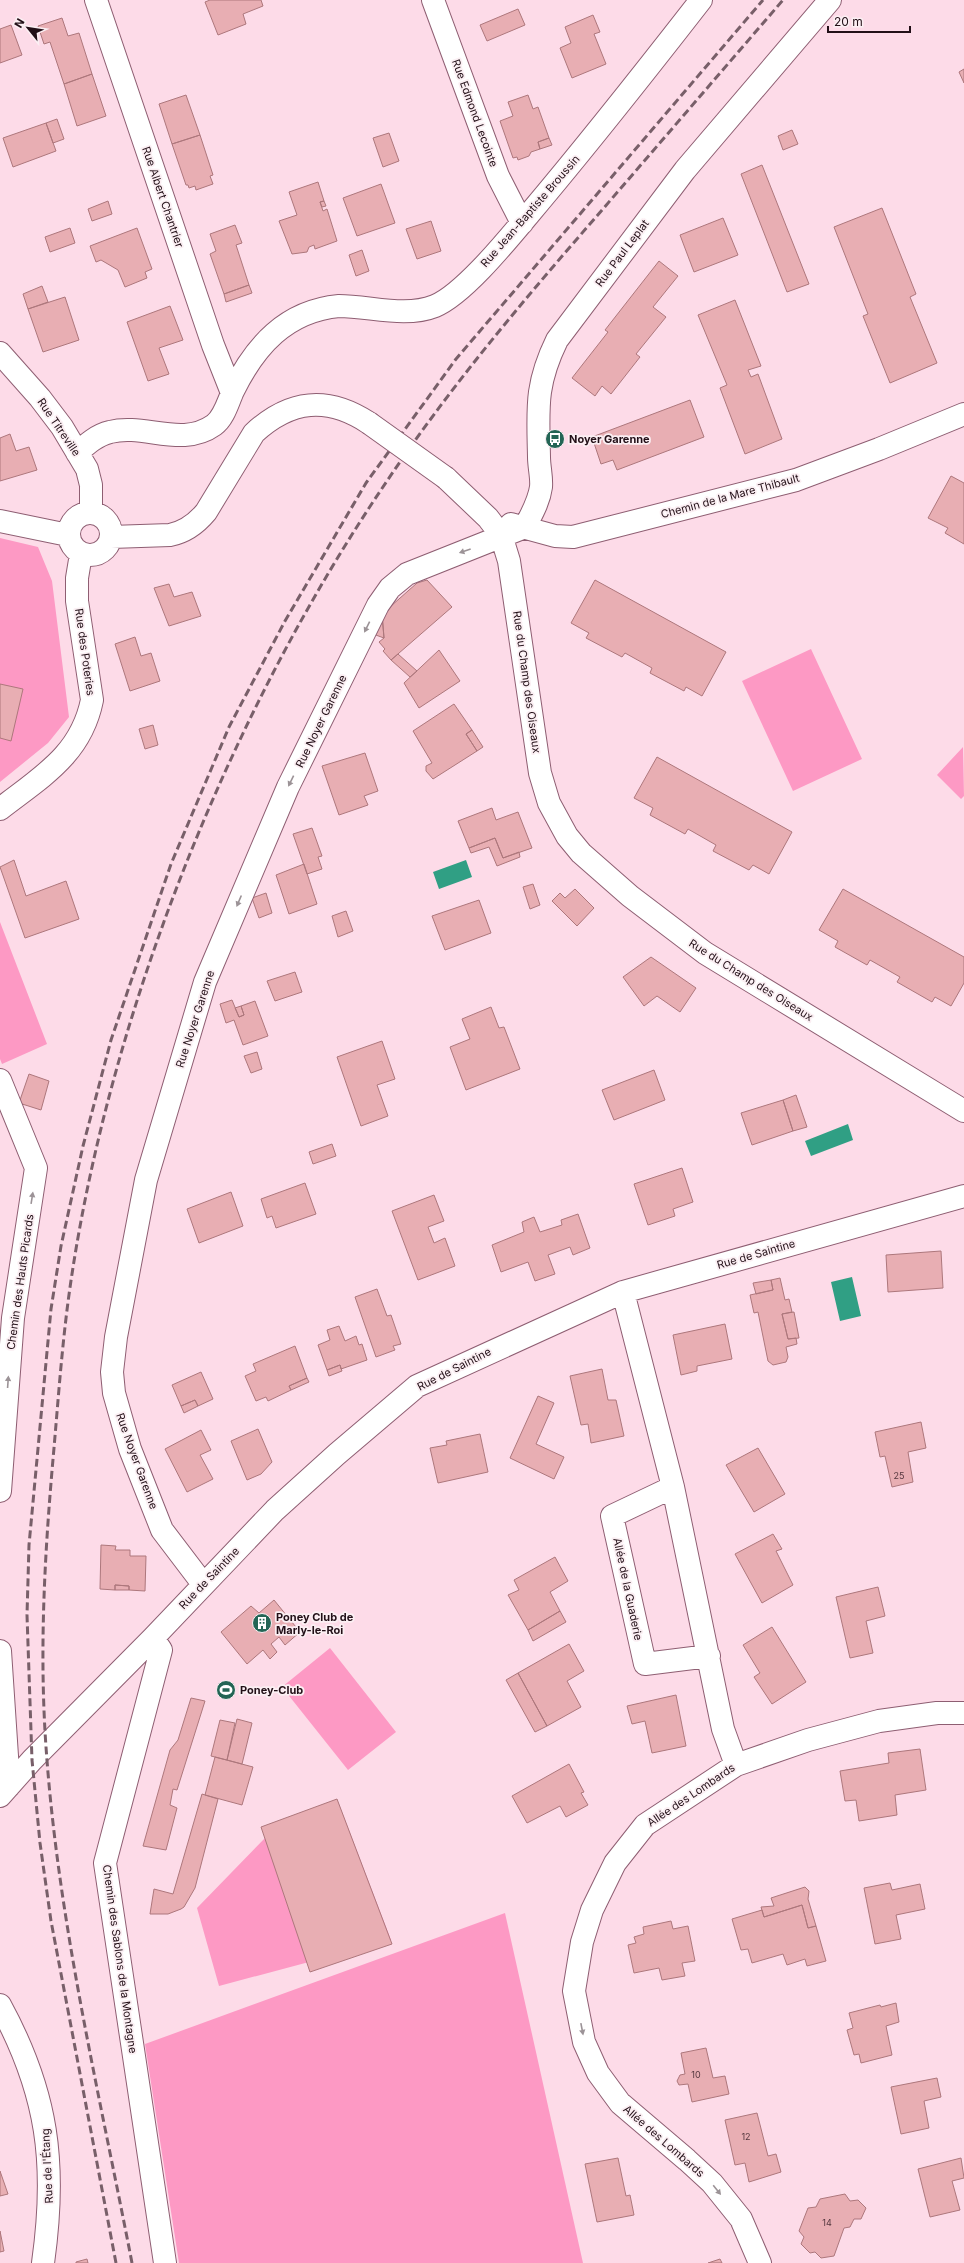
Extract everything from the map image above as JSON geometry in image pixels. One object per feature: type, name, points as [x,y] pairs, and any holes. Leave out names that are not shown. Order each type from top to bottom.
[{"type":"street","name":"Rue Albert Chantrier","points":[[96,0],[210,337],[232,393]]},
{"type":"street","name":"Rue Edmond Lecointe","points":[[433,0],[498,176],[522,222]]},
{"type":"street","name":"Rue Jean-Baptiste Broussin","points":[[77,453],[97,436],[111,432],[128,431],[176,436],[205,431],[216,423],[224,413],[245,366],[257,350],[267,339],[292,320],[328,307],[358,306],[410,312],[436,305],[452,295],[498,251],[589,143],[701,0]]},
{"type":"street","name":"Rue Paul Leplat","points":[[525,527],[537,501],[541,486],[538,400],[541,380],[546,362],[557,340],[685,170],[830,0]]},
{"type":"street","name":"Rue Titreville","points":[[0,353],[40,398],[62,427],[87,469],[91,485],[91,513]]},
{"type":"street","name":"Rue du Champ des Oiseaux","points":[[111,537],[170,535],[179,533],[196,523],[206,512],[254,433],[265,423],[283,412],[304,406],[329,405],[345,409],[369,423],[446,478],[494,527],[509,561],[540,773],[549,803],[567,836],[581,853],[624,891],[705,953],[964,1111]]},
{"type":"street","name":"Chemin de la Mare Thibault","points":[[525,527],[555,536],[573,537],[775,485],[865,454],[964,414]]},
{"type":"street","points":[[91,513],[104,518],[111,530],[111,537],[109,544],[100,553],[94,556],[81,554],[72,547],[68,536],[69,528],[77,517],[91,513]]},
{"type":"street","points":[[0,521],[68,536]]},
{"type":"street","points":[[494,527],[525,527]]},
{"type":"street","name":"Rue Noyer Garenne","points":[[203,1584],[162,1530],[130,1449],[114,1393],[112,1372],[116,1337],[146,1180],[205,982],[288,787],[378,605],[390,588],[407,574],[494,527]]},
{"type":"street","name":"Rue des Poteries","points":[[0,809],[62,760],[84,729],[89,715],[92,700],[77,601],[77,578],[81,554]]},
{"type":"street","name":"Chemin des Hauts Picards","points":[[0,1080],[36,1168],[13,1318],[0,1491]]},
{"type":"street","name":"Rue de Saintine","points":[[5,1791],[32,1760],[153,1638],[275,1510],[337,1454],[418,1386],[623,1292],[964,1196]]},
{"type":"street","points":[[623,1292],[673,1487],[723,1729],[736,1765]]},
{"type":"street","name":"Allée de la Guaderie","points":[[673,1487],[612,1516],[645,1664],[709,1656]]},
{"type":"street","name":"Chemin des Sablons de la Montagne","points":[[153,1638],[161,1650],[105,1863],[165,2263]]},
{"type":"street","points":[[0,1651],[5,1791]]},
{"type":"street","name":"Allée des Lombards","points":[[760,2263],[741,2220],[712,2183],[620,2103],[598,2073],[584,2042],[574,1991],[582,1942],[592,1910],[615,1864],[645,1825],[736,1765],[808,1740],[879,1721],[937,1713],[964,1713]]},
{"type":"street","name":"Rue de l'Étang","points":[[0,2005],[14,2030],[35,2082],[48,2136],[50,2196],[43,2263]]},
{"type":"shaded area","points":[[0,538],[38,547],[52,581],[69,717],[48,743],[0,782]]},
{"type":"shaded area","points":[[811,649],[862,759],[793,791],[742,681]]},
{"type":"shaded area","points":[[963,747],[964,796],[961,799],[937,775]]},
{"type":"shaded area","points":[[466,860],[472,877],[439,889],[433,872]]},
{"type":"shaded area","points":[[0,922],[47,1044],[2,1064],[0,1059]]},
{"type":"shaded area","points":[[848,1124],[853,1140],[811,1156],[805,1141]]},
{"type":"shaded area","points":[[852,1277],[861,1316],[840,1321],[831,1282]]},
{"type":"shaded area","points":[[330,1648],[396,1732],[348,1770],[282,1687]]},
{"type":"shaded area","points":[[337,1799],[391,1940],[219,1986],[197,1908],[266,1837]]},
{"type":"shaded area","points":[[505,1913],[583,2263],[179,2263],[145,2044]]},
{"type":"building","points":[[210,0],[261,0],[263,6],[243,14],[246,24],[218,35],[205,2]]},
{"type":"building","points":[[518,9],[525,25],[487,41],[480,25]]},
{"type":"building","points":[[593,15],[600,32],[594,34],[606,64],[572,78],[560,48],[571,43],[565,27]]},
{"type":"building","points":[[62,18],[68,36],[79,33],[92,74],[64,84],[50,42],[44,44],[38,26]]},
{"type":"building","points":[[11,25],[22,55],[0,63],[0,29]]},
{"type":"building","points":[[964,69],[964,83],[959,72]]},
{"type":"building","points":[[92,74],[106,116],[77,126],[64,84]]},
{"type":"building","points":[[186,95],[200,135],[172,144],[159,104]]},
{"type":"building","points":[[528,95],[533,109],[538,107],[549,138],[538,142],[540,149],[531,152],[529,156],[518,160],[517,157],[513,158],[500,121],[513,116],[508,102]]},
{"type":"building","points":[[57,119],[64,139],[53,143],[46,123]]},
{"type":"building","points":[[46,123],[56,151],[13,167],[3,138]]},
{"type":"building","points":[[792,130],[798,144],[783,150],[778,136]]},
{"type":"building","points":[[389,133],[399,161],[383,167],[373,138]]},
{"type":"building","points":[[200,135],[213,175],[210,176],[213,184],[196,190],[195,186],[189,188],[188,185],[186,185],[172,144]]},
{"type":"building","points":[[549,138],[552,145],[540,149],[538,142]]},
{"type":"building","points":[[762,165],[809,284],[787,292],[741,174]]},
{"type":"building","points":[[318,182],[324,201],[320,202],[323,211],[327,209],[337,241],[315,249],[314,245],[309,247],[307,252],[292,254],[279,221],[297,215],[289,192]]},
{"type":"building","points":[[381,184],[395,223],[357,236],[343,198]]},
{"type":"building","points":[[108,201],[112,214],[92,221],[88,209]]},
{"type":"building","points":[[324,201],[326,206],[322,207],[320,202]]},
{"type":"building","points":[[882,208],[916,294],[910,297],[937,363],[890,383],[863,316],[868,314],[834,227]]},
{"type":"building","points":[[723,218],[738,255],[694,272],[680,235]]},
{"type":"building","points":[[431,221],[441,251],[417,259],[406,229]]},
{"type":"building","points":[[235,225],[242,243],[236,245],[249,285],[224,294],[210,254],[216,251],[210,234]]},
{"type":"building","points":[[70,228],[75,243],[50,252],[45,237]]},
{"type":"building","points":[[137,228],[152,269],[145,272],[147,278],[125,287],[118,270],[101,260],[96,262],[90,246]]},
{"type":"building","points":[[362,250],[369,271],[356,276],[349,255]]},
{"type":"building","points":[[659,261],[678,276],[653,307],[666,317],[636,354],[640,357],[611,394],[602,386],[595,396],[572,378],[608,332],[605,330]]},
{"type":"building","points":[[249,285],[252,293],[226,302],[224,294]]},
{"type":"building","points":[[42,286],[48,302],[28,309],[23,294]]},
{"type":"building","points":[[65,297],[79,340],[43,352],[28,309]]},
{"type":"building","points":[[735,300],[761,366],[748,370],[751,377],[758,374],[782,439],[745,454],[720,388],[727,385],[698,315]]},
{"type":"building","points":[[170,306],[183,340],[159,348],[169,374],[148,381],[127,322]]},
{"type":"building","points":[[690,400],[704,437],[617,470],[613,460],[601,464],[592,437]]},
{"type":"building","points":[[10,434],[16,451],[29,447],[37,470],[0,481],[0,438]]},
{"type":"building","points":[[951,476],[964,483],[964,544],[945,533],[948,528],[928,518]]},
{"type":"building","points":[[427,580],[452,607],[391,660],[383,651],[385,649],[379,642],[384,638],[382,614],[417,583]]},
{"type":"building","points":[[595,580],[726,652],[702,696],[686,687],[684,691],[650,673],[652,668],[625,653],[622,657],[586,638],[589,633],[571,623]]},
{"type":"building","points":[[169,584],[174,597],[192,592],[201,616],[169,626],[154,588]]},
{"type":"building","points":[[382,614],[384,638],[373,634]]},
{"type":"building","points":[[135,637],[141,656],[151,653],[160,681],[130,691],[115,644]]},
{"type":"building","points":[[439,650],[460,681],[419,708],[404,683]]},
{"type":"building","points":[[398,654],[417,671],[410,677],[391,660]]},
{"type":"building","points":[[0,684],[23,689],[11,741],[0,738]]},
{"type":"building","points":[[454,704],[472,730],[466,734],[477,751],[433,779],[426,771],[426,766],[432,763],[413,731]]},
{"type":"building","points":[[153,725],[158,745],[145,749],[139,729]]},
{"type":"building","points":[[472,730],[483,747],[477,751],[466,734]]},
{"type":"building","points":[[365,753],[378,791],[364,796],[368,805],[339,815],[322,766]]},
{"type":"building","points":[[657,757],[792,832],[769,874],[753,865],[749,870],[713,851],[716,845],[688,829],[685,834],[650,815],[653,808],[634,798]]},
{"type":"building","points":[[492,808],[496,820],[518,812],[532,848],[503,858],[495,838],[469,848],[458,821]]},
{"type":"building","points":[[312,828],[322,856],[318,857],[322,869],[307,874],[293,834]]},
{"type":"building","points":[[495,838],[503,858],[519,852],[520,857],[497,866],[489,847],[471,853],[469,848]]},
{"type":"building","points":[[14,860],[26,896],[66,881],[79,919],[25,938],[0,867]]},
{"type":"building","points":[[304,864],[317,904],[289,914],[276,875]]},
{"type":"building","points":[[533,884],[540,905],[530,909],[523,887]]},
{"type":"building","points":[[575,889],[594,908],[577,926],[552,901],[560,893],[565,898]]},
{"type":"building","points":[[843,889],[964,957],[964,983],[951,1006],[935,997],[932,1002],[897,982],[900,977],[870,960],[867,965],[835,947],[838,941],[819,930]]},
{"type":"building","points":[[266,893],[272,913],[259,918],[252,898]]},
{"type":"building","points":[[479,900],[491,933],[445,950],[432,916]]},
{"type":"building","points":[[346,911],[353,931],[338,937],[332,916]]},
{"type":"building","points":[[651,957],[696,988],[680,1012],[657,996],[644,1006],[623,977]]},
{"type":"building","points":[[295,972],[302,992],[275,1001],[267,981]]},
{"type":"building","points":[[232,1000],[239,1017],[244,1015],[241,1006],[255,1001],[268,1036],[243,1045],[234,1020],[226,1023],[220,1004]]},
{"type":"building","points":[[241,1006],[244,1015],[239,1017],[235,1008]]},
{"type":"building","points":[[491,1007],[499,1028],[504,1027],[520,1069],[466,1090],[450,1047],[470,1039],[462,1019]]},
{"type":"building","points":[[382,1041],[395,1079],[377,1085],[388,1116],[361,1126],[337,1057]]},
{"type":"building","points":[[257,1052],[262,1069],[251,1073],[244,1056]]},
{"type":"building","points":[[654,1070],[665,1100],[614,1120],[602,1090]]},
{"type":"building","points":[[29,1074],[49,1081],[41,1110],[19,1103]]},
{"type":"building","points":[[796,1095],[807,1127],[793,1131],[783,1100]]},
{"type":"building","points":[[783,1100],[793,1131],[752,1145],[741,1113]]},
{"type":"building","points":[[332,1144],[336,1156],[313,1164],[309,1152]]},
{"type":"building","points":[[682,1168],[693,1202],[673,1209],[675,1216],[648,1225],[634,1184]]},
{"type":"building","points":[[305,1183],[316,1214],[276,1228],[272,1216],[267,1218],[261,1199]]},
{"type":"building","points":[[231,1192],[243,1226],[199,1243],[187,1209]]},
{"type":"building","points":[[434,1195],[444,1221],[428,1227],[434,1243],[445,1238],[455,1266],[418,1280],[392,1211]]},
{"type":"building","points":[[578,1214],[590,1248],[573,1255],[570,1247],[548,1255],[555,1274],[535,1281],[528,1262],[501,1272],[492,1245],[524,1232],[522,1222],[534,1217],[540,1232],[562,1225],[561,1220]]},
{"type":"building","points":[[941,1251],[943,1288],[888,1292],[886,1255]]},
{"type":"building","points":[[780,1278],[785,1300],[789,1299],[792,1312],[782,1314],[788,1339],[796,1338],[797,1344],[786,1347],[788,1357],[786,1362],[773,1365],[768,1361],[758,1312],[754,1313],[750,1295],[773,1290],[771,1280]]},
{"type":"building","points":[[771,1280],[773,1290],[756,1294],[753,1283]]},
{"type":"building","points":[[377,1289],[387,1316],[391,1315],[401,1344],[393,1346],[395,1350],[376,1357],[355,1297]]},
{"type":"building","points":[[794,1312],[799,1338],[788,1339],[782,1314]]},
{"type":"building","points":[[725,1324],[732,1359],[697,1366],[697,1371],[681,1375],[673,1335]]},
{"type":"building","points":[[339,1326],[345,1341],[356,1336],[359,1345],[362,1344],[367,1360],[341,1369],[340,1365],[327,1370],[318,1345],[330,1340],[327,1330]]},
{"type":"building","points":[[295,1346],[307,1378],[289,1386],[291,1390],[268,1401],[266,1397],[256,1401],[245,1376],[256,1371],[253,1364]]},
{"type":"building","points":[[340,1365],[342,1371],[329,1376],[327,1370]]},
{"type":"building","points":[[602,1369],[608,1400],[616,1400],[624,1436],[591,1443],[588,1424],[581,1425],[570,1376]]},
{"type":"building","points":[[201,1372],[213,1399],[198,1406],[195,1400],[181,1406],[172,1385]]},
{"type":"building","points":[[307,1378],[309,1382],[291,1390],[289,1386]]},
{"type":"building","points":[[538,1396],[554,1403],[536,1444],[564,1457],[554,1479],[510,1458]]},
{"type":"building","points":[[195,1400],[198,1406],[184,1413],[181,1406]]},
{"type":"building","points":[[921,1422],[926,1448],[908,1452],[913,1482],[892,1487],[885,1456],[880,1457],[875,1432]]},
{"type":"building","points":[[258,1429],[272,1462],[261,1474],[247,1480],[231,1441]]},
{"type":"building","points":[[201,1430],[211,1450],[200,1455],[213,1479],[187,1492],[165,1449]]},
{"type":"building","points":[[480,1434],[488,1472],[438,1483],[430,1448],[447,1445],[446,1441]]},
{"type":"building","points":[[758,1448],[785,1494],[754,1512],[726,1465]]},
{"type":"building","points":[[773,1534],[782,1549],[776,1551],[793,1585],[762,1603],[735,1554]]},
{"type":"building","points":[[101,1545],[116,1546],[115,1550],[130,1550],[130,1556],[146,1556],[145,1591],[129,1590],[129,1586],[115,1585],[115,1590],[100,1589]]},
{"type":"building","points":[[555,1557],[568,1581],[550,1592],[560,1611],[528,1630],[508,1595],[519,1590],[514,1580]]},
{"type":"building","points":[[115,1585],[129,1586],[129,1590],[115,1590]]},
{"type":"building","points":[[878,1587],[885,1616],[866,1621],[873,1653],[850,1658],[836,1597]]},
{"type":"building","name":"Poney Club de Marly-le-Roi","points":[[274,1600],[300,1632],[285,1645],[279,1637],[271,1644],[277,1652],[270,1659],[263,1650],[247,1664],[221,1632],[251,1606],[259,1613]]},
{"type":"building","points":[[560,1611],[566,1622],[533,1641],[528,1630]]},
{"type":"building","points":[[772,1627],[806,1682],[772,1704],[754,1677],[760,1673],[743,1645]]},
{"type":"building","points":[[569,1644],[584,1671],[567,1681],[581,1707],[547,1726],[518,1673]]},
{"type":"building","points":[[518,1673],[547,1726],[535,1732],[506,1680]]},
{"type":"building","points":[[676,1695],[686,1746],[652,1753],[645,1721],[632,1724],[627,1706]]},
{"type":"building","points":[[191,1698],[205,1701],[177,1790],[173,1789],[170,1805],[177,1808],[166,1850],[143,1846],[170,1750],[178,1740]]},
{"type":"building","points":[[237,1719],[252,1723],[242,1764],[227,1760]]},
{"type":"building","points":[[220,1720],[235,1723],[227,1760],[211,1756]]},
{"type":"building","points":[[920,1749],[926,1790],[895,1795],[897,1815],[859,1821],[856,1800],[845,1801],[840,1771],[889,1763],[888,1753]]},
{"type":"building","points":[[215,1757],[253,1767],[242,1805],[205,1795]]},
{"type":"building","points":[[569,1764],[584,1792],[581,1793],[588,1805],[566,1817],[560,1806],[527,1823],[512,1796]]},
{"type":"building","points":[[202,1794],[218,1799],[195,1888],[184,1907],[181,1909],[168,1914],[150,1914],[154,1889],[173,1894]]},
{"type":"building","points":[[337,1799],[392,1944],[310,1972],[261,1827]]},
{"type":"building","points":[[890,1883],[892,1890],[920,1884],[925,1909],[896,1915],[901,1939],[875,1944],[864,1888]]},
{"type":"building","points":[[805,1887],[809,1891],[808,1899],[816,1926],[808,1928],[802,1905],[764,1917],[761,1907],[774,1906],[771,1898]]},
{"type":"building","points":[[802,1905],[808,1928],[816,1926],[826,1961],[807,1966],[805,1959],[787,1965],[783,1954],[752,1963],[748,1949],[741,1950],[732,1919],[762,1910],[764,1917]]},
{"type":"building","points":[[671,1921],[673,1929],[688,1926],[695,1961],[682,1963],[685,1976],[662,1980],[659,1968],[634,1973],[628,1945],[636,1943],[634,1937],[644,1934],[643,1927]]},
{"type":"building","points":[[896,2003],[899,2022],[886,2026],[892,2055],[861,2063],[859,2054],[854,2055],[847,2030],[853,2028],[849,2013],[880,2005],[881,2007]]},
{"type":"building","points":[[706,2048],[713,2078],[725,2076],[729,2094],[692,2102],[688,2084],[679,2085],[677,2081],[680,2075],[685,2074],[681,2053]]},
{"type":"building","points":[[937,2078],[941,2097],[924,2101],[929,2128],[901,2134],[891,2087]]},
{"type":"building","points":[[757,2113],[768,2156],[776,2154],[781,2172],[749,2182],[745,2163],[735,2165],[725,2120]]},
{"type":"building","points":[[618,2158],[626,2196],[630,2195],[634,2215],[597,2222],[585,2164]]},
{"type":"building","points":[[961,2158],[964,2178],[952,2181],[960,2210],[930,2217],[918,2169]]},
{"type":"building","points":[[0,2171],[8,2194],[0,2196]]},
{"type":"building","points":[[845,2194],[850,2201],[858,2200],[866,2208],[861,2219],[854,2219],[850,2227],[844,2228],[834,2256],[821,2258],[815,2252],[810,2253],[801,2244],[804,2237],[799,2231],[808,2208],[816,2207],[820,2199]]},
{"type":"building","points":[[0,2231],[4,2251],[0,2252]]},
{"type":"building","points":[[87,2259],[88,2263],[76,2263],[76,2262]]},
{"type":"building","points":[[720,2259],[722,2263],[708,2263]]},
{"type":"railway","points":[[116,2263],[51,1921],[40,1843],[32,1760],[27,1615],[29,1545],[51,1309],[61,1246],[83,1146],[111,1040],[171,864],[229,727],[285,621],[366,483],[456,359],[763,0]]},
{"type":"railway","points":[[132,2263],[81,2006],[60,1877],[46,1747],[43,1672],[44,1598],[48,1523],[66,1318],[72,1274],[91,1172],[117,1068],[149,964],[187,861],[230,760],[279,662],[331,569],[411,446],[487,346],[541,281],[783,0]]},
{"type":"place","name":"Noyer Garenne","points":[[555,439]]},
{"type":"place","name":"Poney Club de Marly-le-Roi","points":[[262,1623]]},
{"type":"place","name":"Poney-Club","points":[[226,1690]]}]
